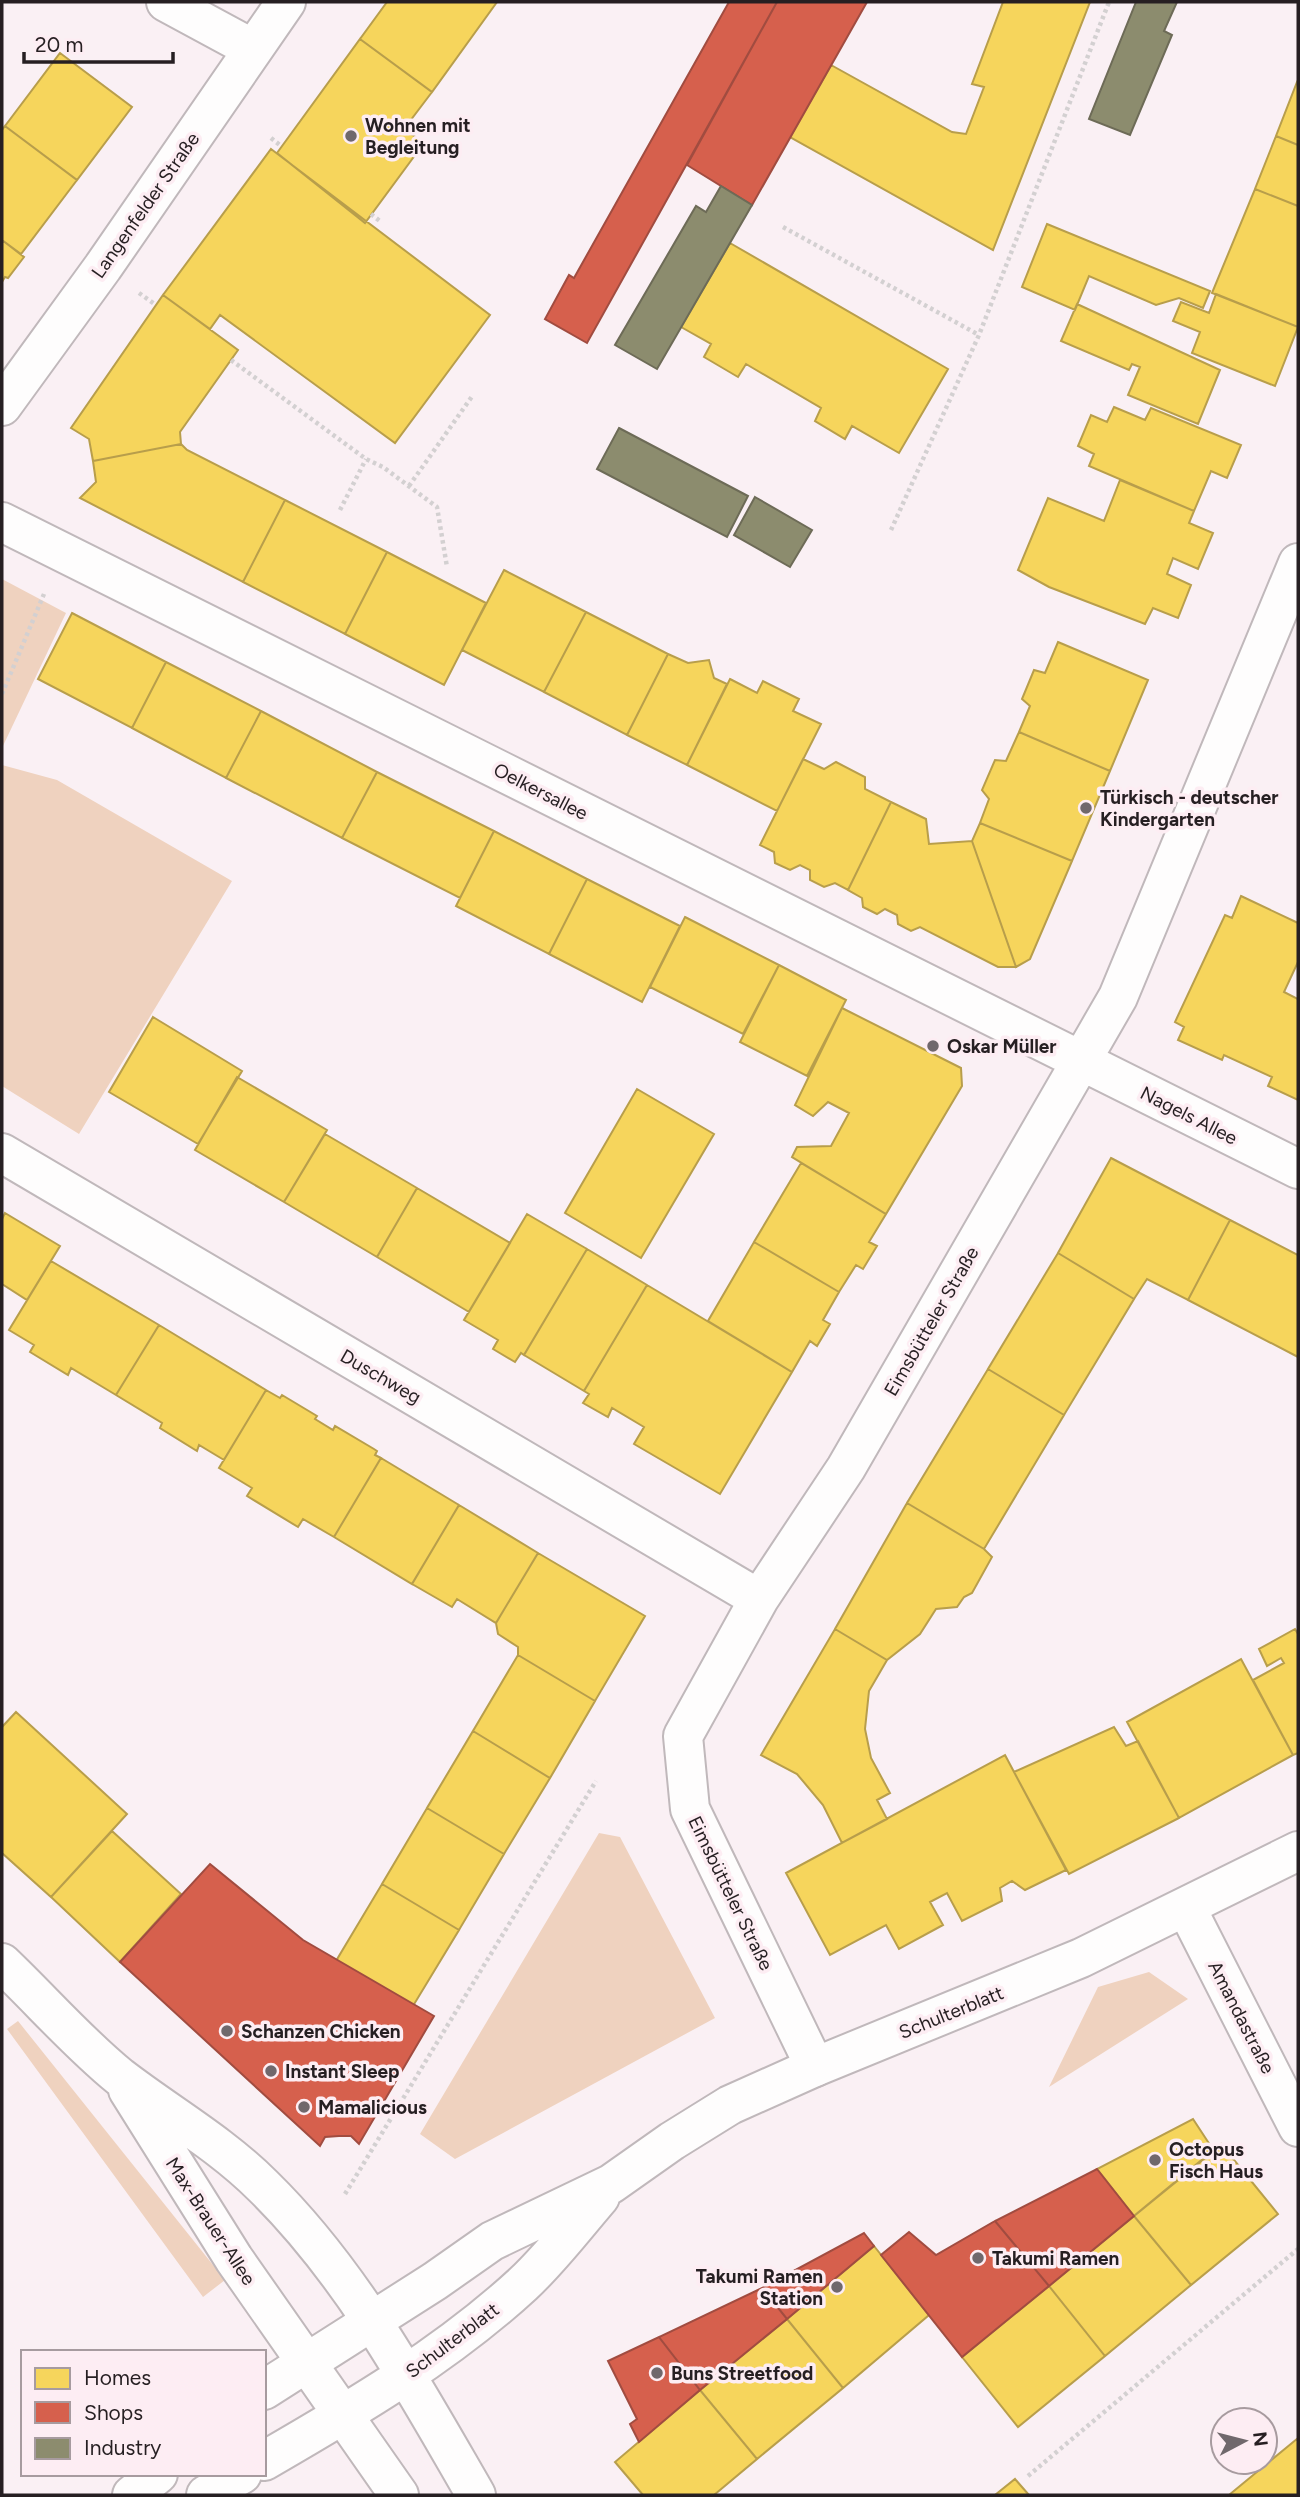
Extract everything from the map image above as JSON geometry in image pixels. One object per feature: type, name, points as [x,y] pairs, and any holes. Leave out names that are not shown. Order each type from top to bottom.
[{"type":"street","points":[[166,2],[253,49]]},
{"type":"street","name":"Langenfelder Straße","points":[[2,406],[103,267],[286,2]]},
{"type":"street","name":"Oelkersallee","points":[[2,522],[1081,1060]]},
{"type":"street","name":"Eimsbütteler Straße","points":[[815,2067],[690,1809],[683,1736],[759,1599],[846,1468],[1118,997],[1298,563]]},
{"type":"street","name":"Nagels Allee","points":[[1081,1060],[1298,1169]]},
{"type":"street","name":"Duschweg","points":[[2,1153],[759,1599]]},
{"type":"street","name":"Schulterblatt","points":[[266,2389],[372,2322],[492,2241],[611,2185],[672,2141],[730,2105],[815,2067],[1060,1967],[1298,1851]]},
{"type":"street","name":"Amandastraße","points":[[1186,1907],[1298,2127]]},
{"type":"street","name":"Max-Brauer-Allee","points":[[2,1963],[119,2076],[203,2133],[264,2186],[321,2250],[372,2322],[476,2495]]},
{"type":"street","name":"Max-Brauer-Allee","points":[[119,2076],[234,2259],[399,2495]]},
{"type":"street","name":"Schulterblatt","points":[[266,2460],[404,2376],[471,2330],[525,2282],[611,2185]]},
{"type":"street","points":[[132,2495],[156,2476]]},
{"type":"street","points":[[206,2495],[239,2476]]},
{"type":"path","points":[[891,530],[979,335],[1109,2]]},
{"type":"path","points":[[271,138],[281,146]]},
{"type":"path","points":[[372,214],[381,222]]},
{"type":"path","points":[[783,227],[979,335]]},
{"type":"path","points":[[139,293],[156,305]]},
{"type":"path","points":[[231,360],[366,459],[438,507],[447,567]]},
{"type":"path","points":[[409,486],[473,394]]},
{"type":"path","points":[[340,510],[366,459]]},
{"type":"path","points":[[2,694],[47,587]]},
{"type":"path","points":[[345,2194],[596,1781]]},
{"type":"path","points":[[1028,2476],[1298,2249]]},
{"type":"shaded area","points":[[2,579],[66,613],[2,748]]},
{"type":"shaded area","points":[[2,765],[57,780],[232,881],[79,1134],[2,1086]]},
{"type":"shaded area","points":[[599,1833],[620,1837],[715,2018],[455,2159],[420,2134]]},
{"type":"shaded area","points":[[1149,1972],[1188,1999],[1049,2087],[1098,1987]]},
{"type":"shaded area","points":[[18,2021],[225,2280],[203,2297],[7,2029]]},
{"type":"building: Homes","points":[[387,2],[497,2],[432,92],[360,39]]},
{"type":"building: Homes","points":[[1003,2],[1090,2],[993,250],[790,137],[831,65],[952,132],[966,134],[984,87],[972,84]]},
{"type":"building: Homes","name":"Wohnen mit Begleitung","points":[[360,39],[432,92],[404,129],[424,143],[365,223],[277,153]]},
{"type":"building: Homes","points":[[60,53],[132,107],[77,180],[5,126]]},
{"type":"building: Homes","points":[[1298,83],[1298,145],[1276,136]]},
{"type":"building: Homes","points":[[5,126],[77,180],[21,254],[2,240],[2,130]]},
{"type":"building: Homes","points":[[1276,136],[1298,145],[1298,206],[1255,189]]},
{"type":"building: Homes","points":[[271,149],[490,315],[395,443],[220,315],[210,329],[163,295]]},
{"type":"building: Homes","points":[[1255,189],[1298,206],[1298,327],[1212,293]]},
{"type":"building: Homes","points":[[1047,224],[1210,291],[1203,308],[1179,298],[1156,305],[1089,276],[1075,310],[1022,287]]},
{"type":"building: Homes","points":[[2,240],[24,257],[2,282]]},
{"type":"building: Homes","points":[[730,243],[948,369],[899,453],[852,426],[845,439],[815,421],[821,408],[746,364],[738,377],[704,357],[711,344],[681,327]]},
{"type":"building: Homes","points":[[1216,294],[1298,327],[1275,386],[1192,353],[1200,332],[1173,321],[1181,302],[1209,313]]},
{"type":"building: Homes","points":[[163,295],[238,350],[180,432],[181,444],[93,461],[89,439],[71,428]]},
{"type":"building: Homes","points":[[1077,304],[1220,370],[1198,424],[1128,395],[1140,367],[1132,364],[1129,370],[1061,341]]},
{"type":"building: Homes","points":[[1114,407],[1145,420],[1151,408],[1241,445],[1227,478],[1211,471],[1194,511],[1089,466],[1094,454],[1078,446],[1091,415],[1107,422]]},
{"type":"building: Homes","points":[[181,444],[187,450],[285,500],[243,582],[80,498],[96,482],[93,461]]},
{"type":"building: Homes","points":[[1120,480],[1194,511],[1189,523],[1213,533],[1198,569],[1173,558],[1167,574],[1191,585],[1178,618],[1153,608],[1145,624],[1049,587],[1018,570],[1048,498],[1104,521]]},
{"type":"building: Homes","points":[[285,500],[387,552],[345,634],[243,582]]},
{"type":"building: Homes","points":[[387,552],[486,603],[444,685],[345,634]]},
{"type":"building: Homes","points":[[504,570],[586,612],[544,692],[462,650]]},
{"type":"building: Homes","points":[[586,612],[668,654],[627,735],[544,692]]},
{"type":"building: Homes","points":[[72,613],[166,662],[132,728],[38,679]]},
{"type":"building: Homes","points":[[1058,642],[1148,680],[1110,771],[1019,732],[1030,706],[1022,699],[1034,670],[1045,673]]},
{"type":"building: Homes","points":[[668,654],[688,663],[709,660],[714,678],[727,684],[687,765],[627,735]]},
{"type":"building: Homes","points":[[166,662],[261,711],[226,778],[132,728]]},
{"type":"building: Homes","points":[[730,679],[757,693],[763,681],[799,699],[793,711],[821,724],[777,811],[687,765]]},
{"type":"building: Homes","points":[[261,711],[377,772],[342,838],[226,778]]},
{"type":"building: Homes","points":[[1019,732],[1110,771],[1072,861],[980,823],[989,799],[982,790],[995,760],[1006,761]]},
{"type":"building: Homes","points":[[803,759],[824,769],[836,762],[865,777],[865,789],[891,802],[848,890],[835,883],[824,887],[810,880],[810,870],[800,865],[790,870],[775,863],[774,852],[760,845]]},
{"type":"building: Homes","points":[[377,772],[494,831],[460,898],[342,838]]},
{"type":"building: Homes","points":[[891,802],[926,819],[929,844],[972,841],[1016,967],[998,967],[920,927],[911,931],[898,924],[897,915],[885,909],[877,914],[863,907],[862,898],[848,890]]},
{"type":"building: Homes","points":[[980,823],[1072,861],[1030,959],[1016,967],[972,841]]},
{"type":"building: Homes","points":[[494,831],[587,879],[549,954],[456,906]]},
{"type":"building: Homes","points":[[587,879],[680,926],[642,1002],[549,954]]},
{"type":"building: Homes","points":[[1241,896],[1298,923],[1298,962],[1284,992],[1298,999],[1298,1100],[1268,1086],[1272,1077],[1224,1055],[1222,1060],[1178,1040],[1184,1027],[1175,1022],[1225,915],[1232,918]]},
{"type":"building: Homes","points":[[685,917],[779,965],[743,1034],[650,987]]},
{"type":"building: Homes","points":[[779,965],[846,1000],[807,1076],[740,1042]]},
{"type":"building: Homes","points":[[842,1008],[961,1068],[962,1086],[886,1214],[792,1157],[797,1147],[831,1146],[849,1113],[828,1102],[813,1116],[795,1105]]},
{"type":"building: Homes","points":[[153,1017],[242,1071],[198,1144],[109,1092]]},
{"type":"building: Homes","points":[[237,1077],[327,1130],[284,1202],[195,1150]]},
{"type":"building: Homes","points":[[637,1089],[714,1134],[641,1258],[565,1213]]},
{"type":"building: Homes","points":[[325,1134],[417,1188],[377,1257],[284,1202]]},
{"type":"building: Homes","points":[[1111,1158],[1230,1220],[1188,1300],[1147,1279],[1134,1299],[1058,1253]]},
{"type":"building: Homes","points":[[801,1163],[886,1214],[869,1242],[877,1246],[863,1269],[856,1265],[839,1292],[754,1242]]},
{"type":"building: Homes","points":[[417,1188],[510,1243],[469,1312],[377,1257]]},
{"type":"building: Homes","points":[[5,1213],[60,1246],[27,1300],[2,1284],[2,1219]]},
{"type":"building: Homes","points":[[527,1214],[587,1249],[524,1355],[521,1353],[515,1362],[493,1349],[498,1340],[464,1320]]},
{"type":"building: Homes","points":[[1230,1220],[1298,1255],[1298,1357],[1188,1300]]},
{"type":"building: Homes","points":[[754,1242],[839,1292],[823,1320],[830,1324],[817,1346],[810,1341],[792,1372],[708,1321]]},
{"type":"building: Homes","points":[[587,1249],[647,1285],[584,1391],[524,1355]]},
{"type":"building: Homes","points":[[1058,1253],[1134,1299],[1064,1415],[988,1369]]},
{"type":"building: Homes","points":[[51,1261],[159,1325],[116,1395],[71,1368],[68,1375],[30,1352],[34,1345],[9,1330]]},
{"type":"building: Homes","points":[[647,1285],[792,1372],[720,1494],[634,1444],[644,1427],[612,1408],[608,1417],[583,1403],[589,1394],[584,1391]]},
{"type":"building: Homes","points":[[159,1325],[266,1390],[224,1460],[199,1445],[197,1451],[160,1428],[162,1423],[116,1395]]},
{"type":"building: Homes","points":[[988,1369],[1064,1415],[984,1549],[907,1503]]},
{"type":"building: Homes","points":[[266,1390],[280,1398],[282,1395],[317,1416],[315,1419],[333,1430],[335,1426],[374,1449],[377,1451],[375,1455],[381,1458],[334,1537],[303,1519],[298,1527],[247,1496],[252,1488],[219,1468]]},
{"type":"building: Homes","points":[[381,1458],[459,1505],[412,1584],[334,1537]]},
{"type":"building: Homes","points":[[907,1503],[984,1549],[992,1557],[972,1593],[964,1597],[957,1607],[936,1609],[920,1634],[887,1660],[835,1629]]},
{"type":"building: Homes","points":[[459,1505],[538,1553],[496,1623],[457,1599],[452,1607],[412,1584]]},
{"type":"building: Homes","points":[[538,1553],[645,1616],[595,1701],[518,1655],[518,1647],[498,1634],[496,1623]]},
{"type":"building: Homes","points":[[835,1629],[887,1660],[869,1691],[865,1729],[871,1758],[890,1793],[877,1800],[887,1819],[842,1843],[823,1805],[797,1774],[761,1755]]},
{"type":"building: Homes","points":[[1295,1629],[1298,1634],[1298,1753],[1293,1755],[1253,1680],[1284,1663],[1281,1658],[1267,1666],[1259,1649]]},
{"type":"building: Homes","points":[[518,1655],[595,1701],[550,1778],[473,1731]]},
{"type":"building: Homes","points":[[1241,1659],[1293,1755],[1179,1818],[1127,1722]]},
{"type":"building: Homes","points":[[16,1712],[127,1814],[51,1897],[2,1853],[2,1727]]},
{"type":"building: Homes","points":[[1114,1727],[1126,1746],[1138,1741],[1179,1818],[1069,1874],[1014,1772]]},
{"type":"building: Homes","points":[[473,1731],[550,1778],[504,1854],[427,1808]]},
{"type":"building: Homes","points":[[1005,1755],[1066,1870],[1025,1890],[1012,1881],[1000,1888],[1002,1901],[962,1921],[947,1893],[930,1902],[943,1925],[899,1949],[886,1925],[830,1955],[786,1873]]},
{"type":"building: Homes","points":[[427,1808],[504,1854],[459,1930],[382,1884]]},
{"type":"building: Homes","points":[[112,1831],[181,1894],[120,1962],[51,1897]]},
{"type":"building: Homes","points":[[382,1884],[459,1930],[413,2006],[336,1961]]},
{"type":"building: Homes","points":[[1193,2119],[1214,2151],[1134,2216],[1097,2169]]},
{"type":"building: Homes","points":[[1221,2144],[1278,2214],[1191,2285],[1134,2216]]},
{"type":"building: Homes","points":[[1134,2216],[1191,2285],[1105,2356],[1049,2286]]},
{"type":"building: Homes","points":[[874,2246],[929,2315],[843,2388],[787,2319]]},
{"type":"building: Homes","points":[[1049,2286],[1105,2356],[1018,2427],[962,2357]]},
{"type":"building: Homes","points":[[787,2319],[843,2388],[757,2459],[700,2390]]},
{"type":"building: Homes","points":[[700,2390],[757,2459],[714,2495],[643,2495],[615,2462]]},
{"type":"building: Homes","points":[[1298,2438],[1298,2495],[1229,2495],[1252,2476],[1279,2476],[1279,2454]]},
{"type":"building: Homes","points":[[1015,2479],[1029,2495],[995,2495]]},
{"type":"building: Shops","points":[[729,2],[777,2],[587,343],[545,319],[569,275],[574,278]]},
{"type":"building: Shops","points":[[777,2],[867,2],[752,205],[687,165]]},
{"type":"building: Shops","points":[[210,1864],[303,1940],[434,2016],[359,2144],[351,2136],[339,2136],[325,2137],[320,2146],[120,1962]]},
{"type":"building: Shops","points":[[1097,2169],[1134,2216],[1049,2286],[995,2221]]},
{"type":"building: Shops","points":[[995,2221],[1049,2286],[962,2357],[881,2255],[909,2232],[936,2255]]},
{"type":"building: Shops","points":[[864,2233],[874,2246],[787,2319],[762,2288]]},
{"type":"building: Shops","points":[[762,2288],[787,2319],[700,2390],[659,2337]]},
{"type":"building: Shops","points":[[659,2337],[700,2390],[639,2442],[630,2424],[637,2419],[608,2361]]},
{"type":"building: Industry","points":[[1136,2],[1177,2],[1164,31],[1172,35],[1130,135],[1089,119]]},
{"type":"building: Industry","points":[[721,186],[752,205],[657,369],[615,345],[696,206],[706,212]]},
{"type":"building: Industry","points":[[619,428],[748,496],[727,537],[597,469]]},
{"type":"building: Industry","points":[[755,497],[812,530],[790,567],[734,535]]},
{"type":"place","name":"Wohnen mit Begleitung","points":[[351,136]]},
{"type":"place","name":"Türkisch - deutscher Kindergarten","points":[[1086,808]]},
{"type":"place","name":"Oskar Müller","points":[[933,1046]]},
{"type":"place","name":"Schanzen Chicken","points":[[227,2031]]},
{"type":"place","name":"Instant Sleep","points":[[271,2071]]},
{"type":"place","name":"Mamalicious","points":[[304,2107]]},
{"type":"place","name":"Octopus Fisch Haus","points":[[1155,2160]]},
{"type":"place","name":"Takumi Ramen","points":[[978,2258]]},
{"type":"place","name":"Takumi Ramen Station","points":[[837,2287]]},
{"type":"place","name":"Buns Streetfood","points":[[657,2373]]}]
